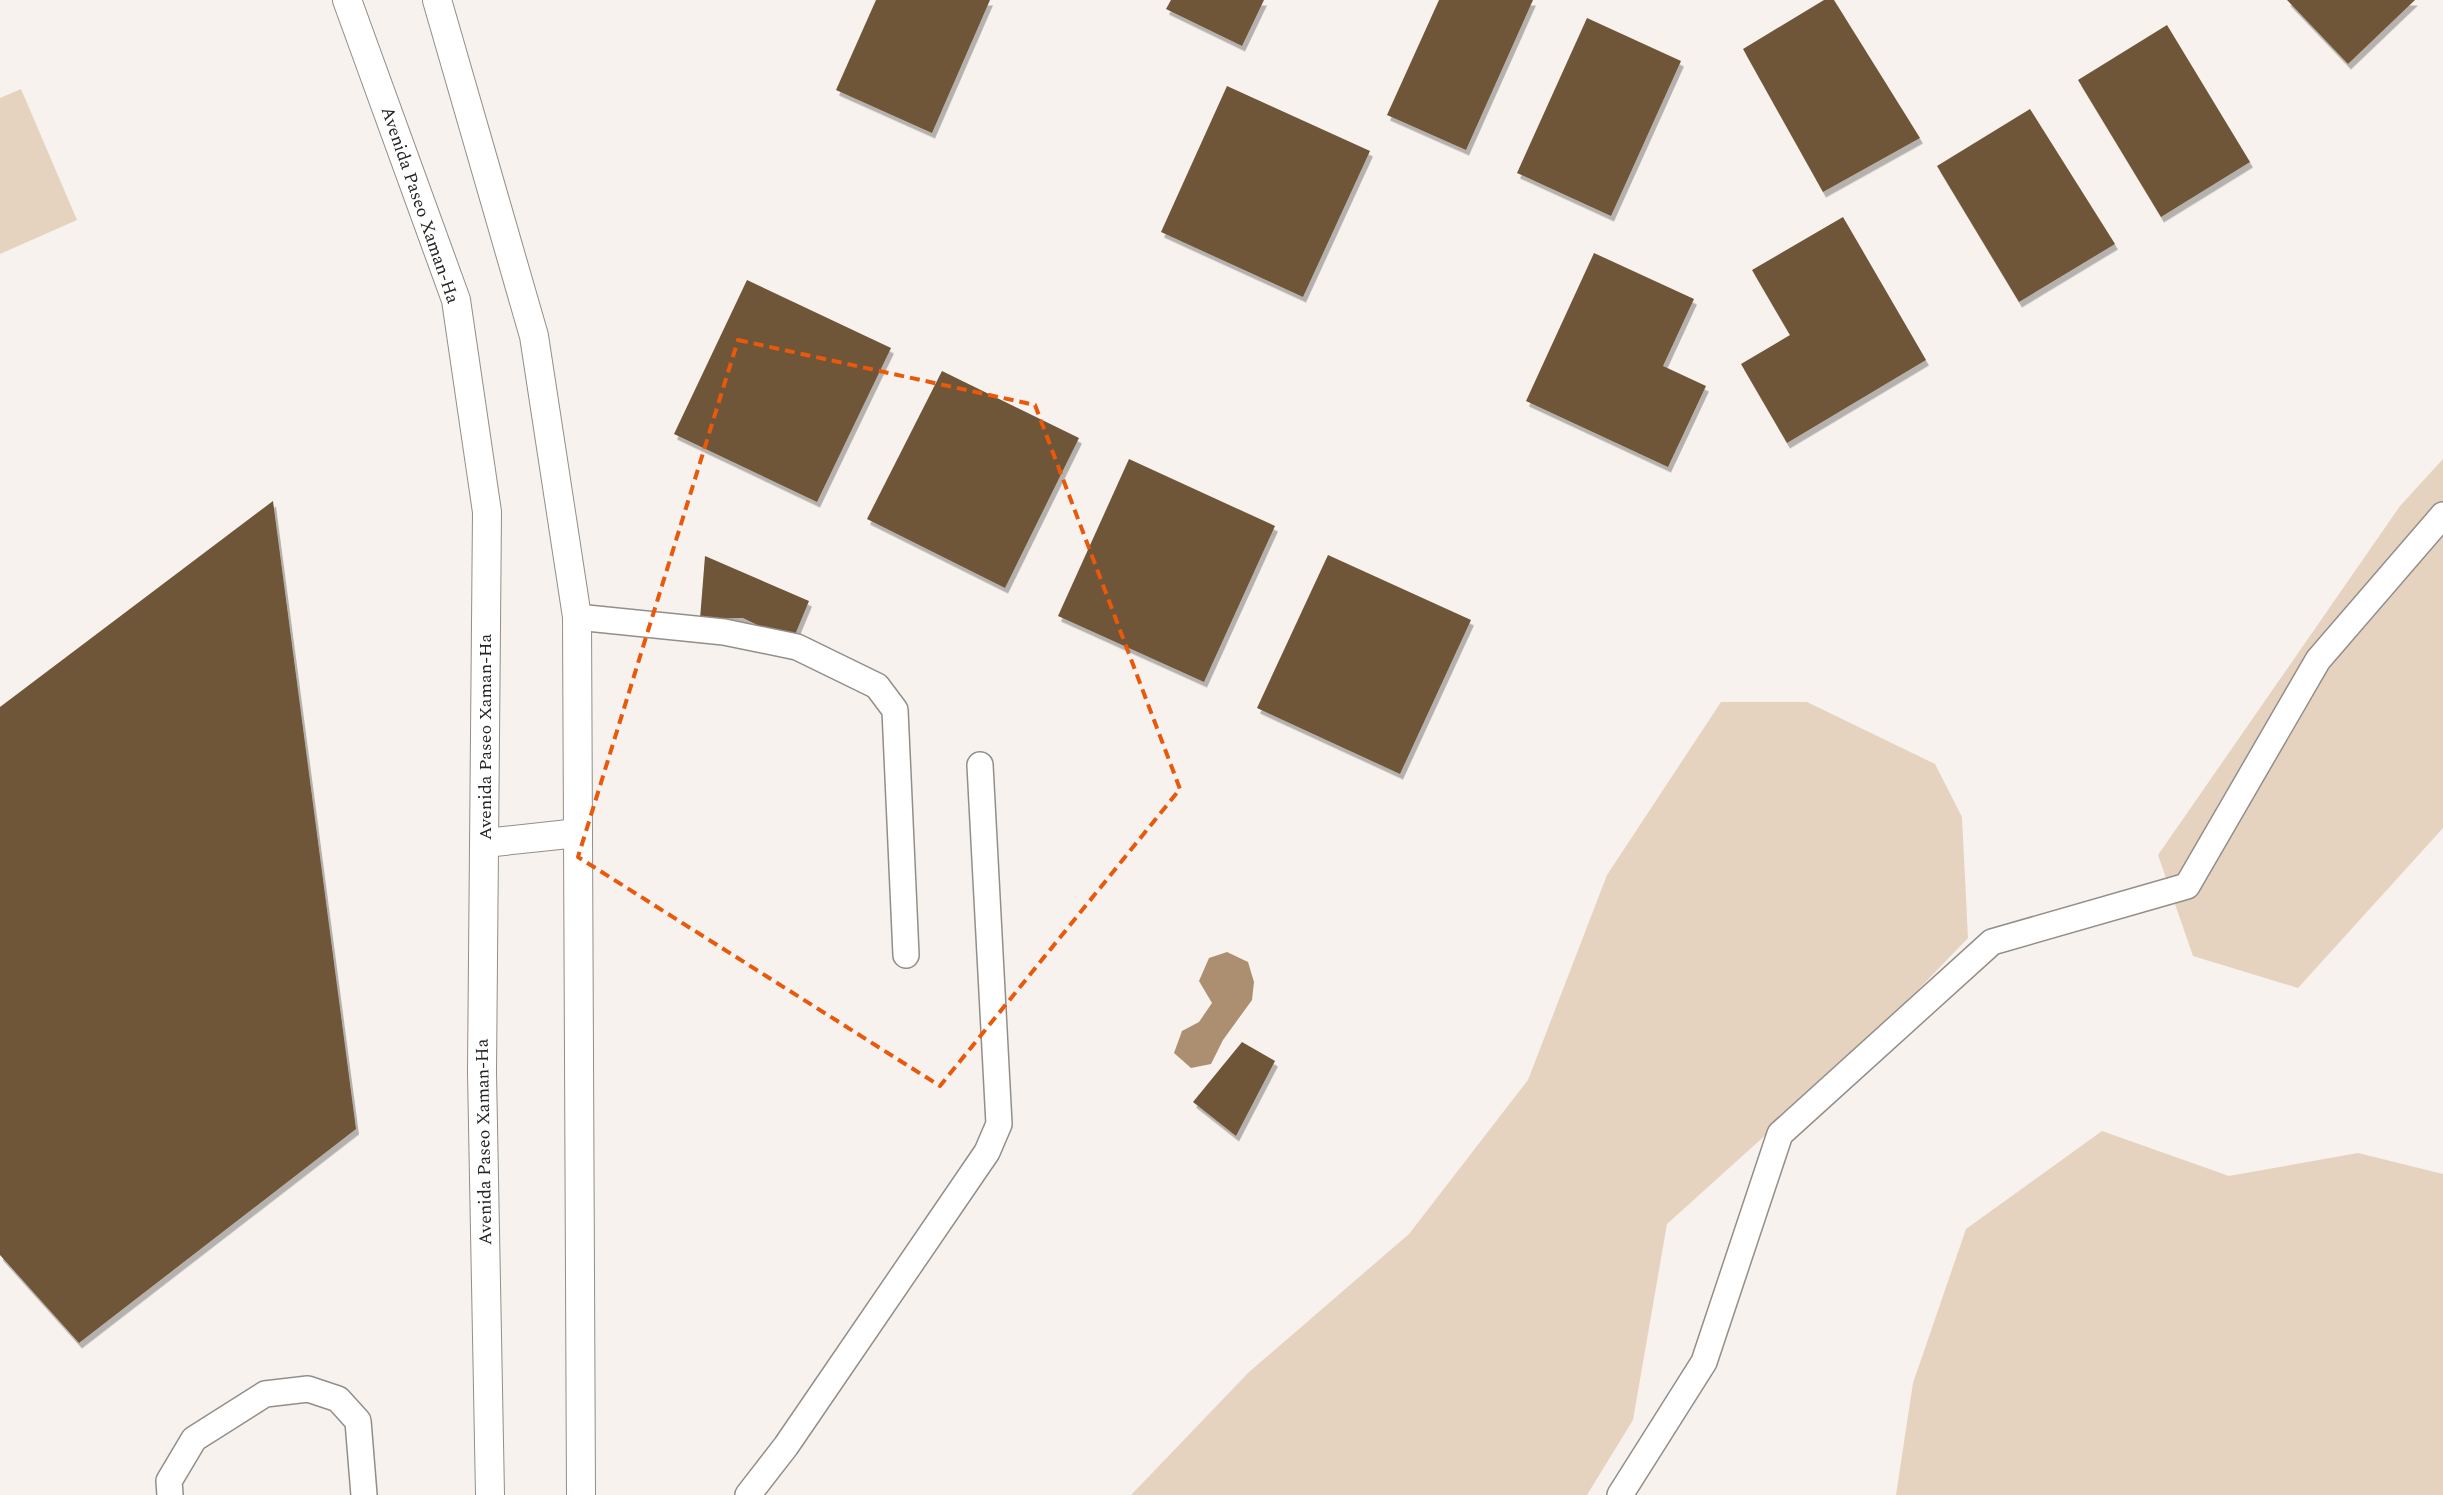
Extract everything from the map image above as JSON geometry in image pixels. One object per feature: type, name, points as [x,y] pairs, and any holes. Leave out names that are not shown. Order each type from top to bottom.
[{"type":"main road","name":"Avenida Paseo Xaman-Ha","points":[[347,0],[456,300],[487,512],[482,1072],[490,1495]]},
{"type":"main road","points":[[437,0],[534,336],[577,617],[581,1495]]},
{"type":"main road","points":[[484,843],[578,833]]},
{"type":"lane","points":[[1620,1495],[1704,1362],[1780,1134],[1992,942],[2188,886],[2318,660],[2443,515]]},
{"type":"lane","points":[[577,617],[724,632],[797,647],[877,686],[895,710],[906,955]]},
{"type":"lane","points":[[748,1495],[786,1446],[987,1152],[999,1124],[980,765]]},
{"type":"lane","points":[[170,1495],[169,1481],[194,1439],[265,1394],[308,1389],[338,1399],[358,1421],[364,1495]]},
{"type":"highlighted area","points":[[738,340],[1035,405],[1180,789],[940,1086],[578,857]]},
{"type":"shaded area","points":[[21,89],[77,220],[0,254],[0,98]]},
{"type":"shaded area","points":[[2443,459],[2443,828],[2298,988],[2193,956],[2158,855],[2400,506]]},
{"type":"shaded area","points":[[1721,702],[1807,702],[1935,764],[1962,817],[1968,938],[1864,1046],[1667,1224],[1633,1420],[1587,1495],[1131,1495],[1249,1372],[1409,1234],[1528,1080],[1607,875]]},
{"type":"shaded area","points":[[1227,952],[1248,962],[1254,982],[1252,1000],[1223,1040],[1211,1064],[1191,1068],[1174,1053],[1182,1031],[1199,1022],[1212,1003],[1199,981],[1209,958]]},
{"type":"shaded area","points":[[2102,1131],[2229,1176],[2358,1153],[2443,1174],[2443,1495],[1896,1495],[1913,1383],[1966,1229]]},
{"type":"building","points":[[876,0],[990,0],[932,133],[836,90]]},
{"type":"building","points":[[1171,0],[1264,0],[1242,46],[1166,9]]},
{"type":"building","points":[[1439,0],[1533,0],[1466,150],[1387,115]]},
{"type":"building","points":[[1824,0],[1834,0],[1920,138],[1823,192],[1743,49]]},
{"type":"building","points":[[2287,0],[2415,0],[2348,64]]},
{"type":"building","points":[[1587,18],[1681,61],[1611,216],[1517,173]]},
{"type":"building","points":[[2167,25],[2250,162],[2161,217],[2078,80]]},
{"type":"building","points":[[1227,86],[1370,151],[1303,297],[1161,232]]},
{"type":"building","points":[[2030,109],[2115,244],[2019,302],[1937,166]]},
{"type":"building","points":[[1843,217],[1926,360],[1787,443],[1741,364],[1790,335],[1752,270]]},
{"type":"building","points":[[1594,253],[1694,299],[1663,366],[1706,386],[1668,467],[1526,401]]},
{"type":"building","points":[[747,280],[891,348],[817,502],[674,434]]},
{"type":"building","points":[[942,371],[1079,438],[1005,588],[867,519]]},
{"type":"building","points":[[1129,459],[1275,526],[1204,682],[1058,616]]},
{"type":"building","points":[[273,501],[356,1129],[79,1343],[0,1255],[0,707]]},
{"type":"building","points":[[1328,555],[1471,620],[1400,774],[1257,708]]},
{"type":"building","points":[[705,556],[809,601],[792,642],[743,618],[700,619]]},
{"type":"building","points":[[1242,1042],[1275,1061],[1236,1136],[1193,1102]]}]
